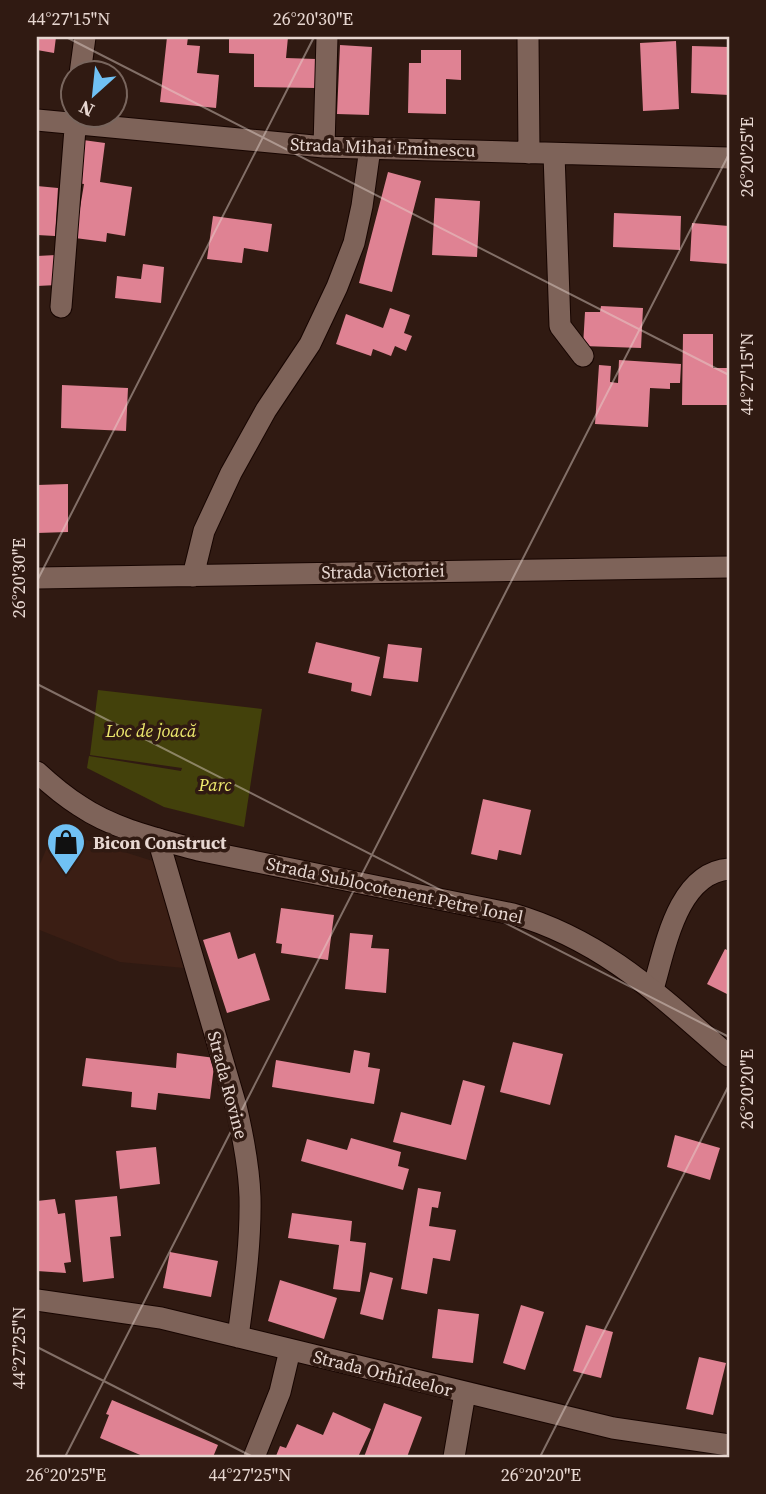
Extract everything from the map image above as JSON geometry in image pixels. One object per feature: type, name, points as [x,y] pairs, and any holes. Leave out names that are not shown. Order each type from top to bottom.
[{"type":"street","points":[[82,60],[85,37]]},
{"type":"street","points":[[324,147],[327,37]]},
{"type":"street","points":[[528,37],[529,153]]},
{"type":"street","name":"Strada Mihai Eminescu","points":[[37,120],[60,120]]},
{"type":"street","name":"Strada Mihai Eminescu","points":[[130,126],[324,147],[729,158]]},
{"type":"street","points":[[61,307],[74,130]]},
{"type":"street","points":[[193,576],[204,531],[231,473],[266,410],[310,344],[337,287],[354,243],[370,148]]},
{"type":"street","points":[[554,154],[560,326],[583,356]]},
{"type":"street","name":"Strada Victoriei","points":[[37,578],[729,567]]},
{"type":"street","name":"Strada Sublocotenent Petre Ionel","points":[[37,772],[81,807],[108,821],[158,839],[198,850],[542,922],[611,958],[653,989],[729,1056]]},
{"type":"street","name":"Strada Rovine","points":[[158,839],[236,1106],[246,1150],[250,1195],[249,1240],[238,1337]]},
{"type":"street","points":[[653,989],[676,915],[689,892],[704,878],[729,869]]},
{"type":"street","name":"Strada Orhideelor","points":[[37,1300],[161,1318],[465,1394],[614,1428],[729,1445]]},
{"type":"street","points":[[254,1457],[280,1392],[290,1350]]},
{"type":"street","points":[[453,1457],[465,1394]]},
{"type":"shaded area","name":"Bicon Construct","points":[[56,826],[77,837],[159,863],[184,968],[120,962],[37,929],[37,871]]},
{"type":"green space","name":"Parc","points":[[98,690],[262,709],[244,827],[164,807],[87,768],[89,756],[181,771],[182,768],[90,755]]},
{"type":"building","points":[[37,37],[56,37],[54,53],[37,50]]},
{"type":"building","points":[[167,37],[188,37],[187,45],[200,46],[197,73],[219,75],[216,108],[160,102]]},
{"type":"building","points":[[229,37],[288,37],[286,58],[316,59],[316,88],[254,87],[254,54],[229,53]]},
{"type":"building","points":[[676,41],[679,109],[643,111],[640,43]]},
{"type":"building","points":[[340,45],[372,47],[369,115],[337,114]]},
{"type":"building","points":[[692,46],[729,47],[729,95],[691,93]]},
{"type":"building","points":[[421,50],[461,50],[461,80],[446,79],[446,114],[408,113],[409,63],[421,63]]},
{"type":"building","points":[[83,140],[105,143],[100,182],[132,187],[125,236],[107,233],[106,242],[75,238],[84,184],[76,183]]},
{"type":"building","points":[[388,172],[421,181],[392,292],[359,283]]},
{"type":"building","points":[[37,186],[58,188],[55,236],[37,235]]},
{"type":"building","points":[[435,198],[480,201],[477,257],[432,255]]},
{"type":"building","points":[[614,213],[681,216],[680,250],[613,247]]},
{"type":"building","points":[[213,216],[272,224],[268,252],[244,248],[242,263],[207,259]]},
{"type":"building","points":[[692,223],[729,226],[729,264],[690,261]]},
{"type":"building","points":[[56,255],[57,285],[37,286],[37,256]]},
{"type":"building","points":[[143,264],[164,267],[161,303],[115,298],[117,276],[141,279]]},
{"type":"building","points":[[601,306],[643,308],[641,348],[583,346],[585,312],[600,312]]},
{"type":"building","points":[[390,308],[410,315],[404,333],[412,336],[406,351],[395,346],[391,356],[373,349],[371,356],[336,344],[346,314],[383,328]]},
{"type":"building","points":[[683,334],[713,334],[713,368],[729,368],[729,405],[682,405]]},
{"type":"building","points":[[619,360],[681,364],[680,383],[670,383],[670,389],[650,388],[648,427],[595,424],[599,365],[611,366],[610,382],[618,383]]},
{"type":"building","points":[[62,385],[128,388],[126,431],[61,428]]},
{"type":"building","points":[[68,484],[68,532],[37,533],[37,485]]},
{"type":"building","points":[[316,642],[380,657],[371,696],[351,691],[352,683],[308,673]]},
{"type":"building","points":[[388,644],[422,648],[418,682],[383,678]]},
{"type":"building","points":[[483,799],[531,810],[521,855],[499,850],[497,860],[471,854]]},
{"type":"building","points":[[281,908],[334,915],[328,960],[281,953],[282,944],[276,943]]},
{"type":"building","points":[[230,932],[238,959],[255,953],[270,1000],[227,1013],[203,940]]},
{"type":"building","points":[[350,933],[373,935],[371,948],[389,949],[386,993],[345,989]]},
{"type":"building","points":[[725,949],[729,951],[729,995],[707,984]]},
{"type":"building","points":[[513,1042],[563,1054],[550,1105],[500,1092]]},
{"type":"building","points":[[354,1050],[370,1053],[368,1067],[380,1069],[374,1104],[272,1087],[276,1060],[350,1073]]},
{"type":"building","points":[[177,1053],[215,1058],[210,1099],[158,1093],[156,1110],[131,1107],[132,1092],[82,1086],[86,1058],[176,1068]]},
{"type":"building","points":[[463,1080],[485,1086],[466,1160],[393,1142],[401,1112],[451,1125]]},
{"type":"building","points":[[675,1135],[720,1148],[710,1180],[667,1167]]},
{"type":"building","points":[[351,1138],[401,1152],[398,1166],[409,1169],[403,1190],[301,1161],[307,1139],[347,1150]]},
{"type":"building","points":[[156,1147],[160,1184],[120,1189],[116,1151]]},
{"type":"building","points":[[418,1188],[441,1192],[438,1208],[432,1207],[429,1226],[456,1230],[450,1261],[433,1258],[427,1294],[401,1289]]},
{"type":"building","points":[[117,1196],[121,1236],[110,1237],[114,1278],[83,1282],[75,1200]]},
{"type":"building","points":[[55,1199],[58,1214],[65,1213],[71,1262],[64,1263],[66,1273],[37,1271],[37,1201]]},
{"type":"building","points":[[292,1213],[352,1221],[350,1241],[366,1243],[360,1292],[333,1289],[339,1245],[288,1238]]},
{"type":"building","points":[[170,1252],[218,1261],[211,1297],[163,1288]]},
{"type":"building","points":[[370,1272],[393,1278],[383,1320],[360,1314]]},
{"type":"building","points":[[280,1280],[337,1298],[324,1339],[268,1321]]},
{"type":"building","points":[[521,1305],[544,1312],[525,1370],[503,1363]]},
{"type":"building","points":[[438,1309],[479,1314],[473,1363],[432,1358]]},
{"type":"building","points":[[586,1325],[613,1332],[601,1378],[573,1371]]},
{"type":"building","points":[[699,1357],[726,1363],[713,1415],[686,1409]]},
{"type":"building","points":[[112,1400],[218,1445],[213,1457],[145,1457],[100,1438]]},
{"type":"building","points":[[384,1403],[422,1417],[407,1457],[364,1457]]},
{"type":"building","points":[[333,1412],[371,1429],[358,1457],[276,1456],[280,1446],[286,1448],[297,1424],[323,1435]]},
{"type":"place","name":"Bicon Construct","points":[[66,876]]},
{"type":"park label","name":"Loc de joacă","points":[[151,730]]}]
